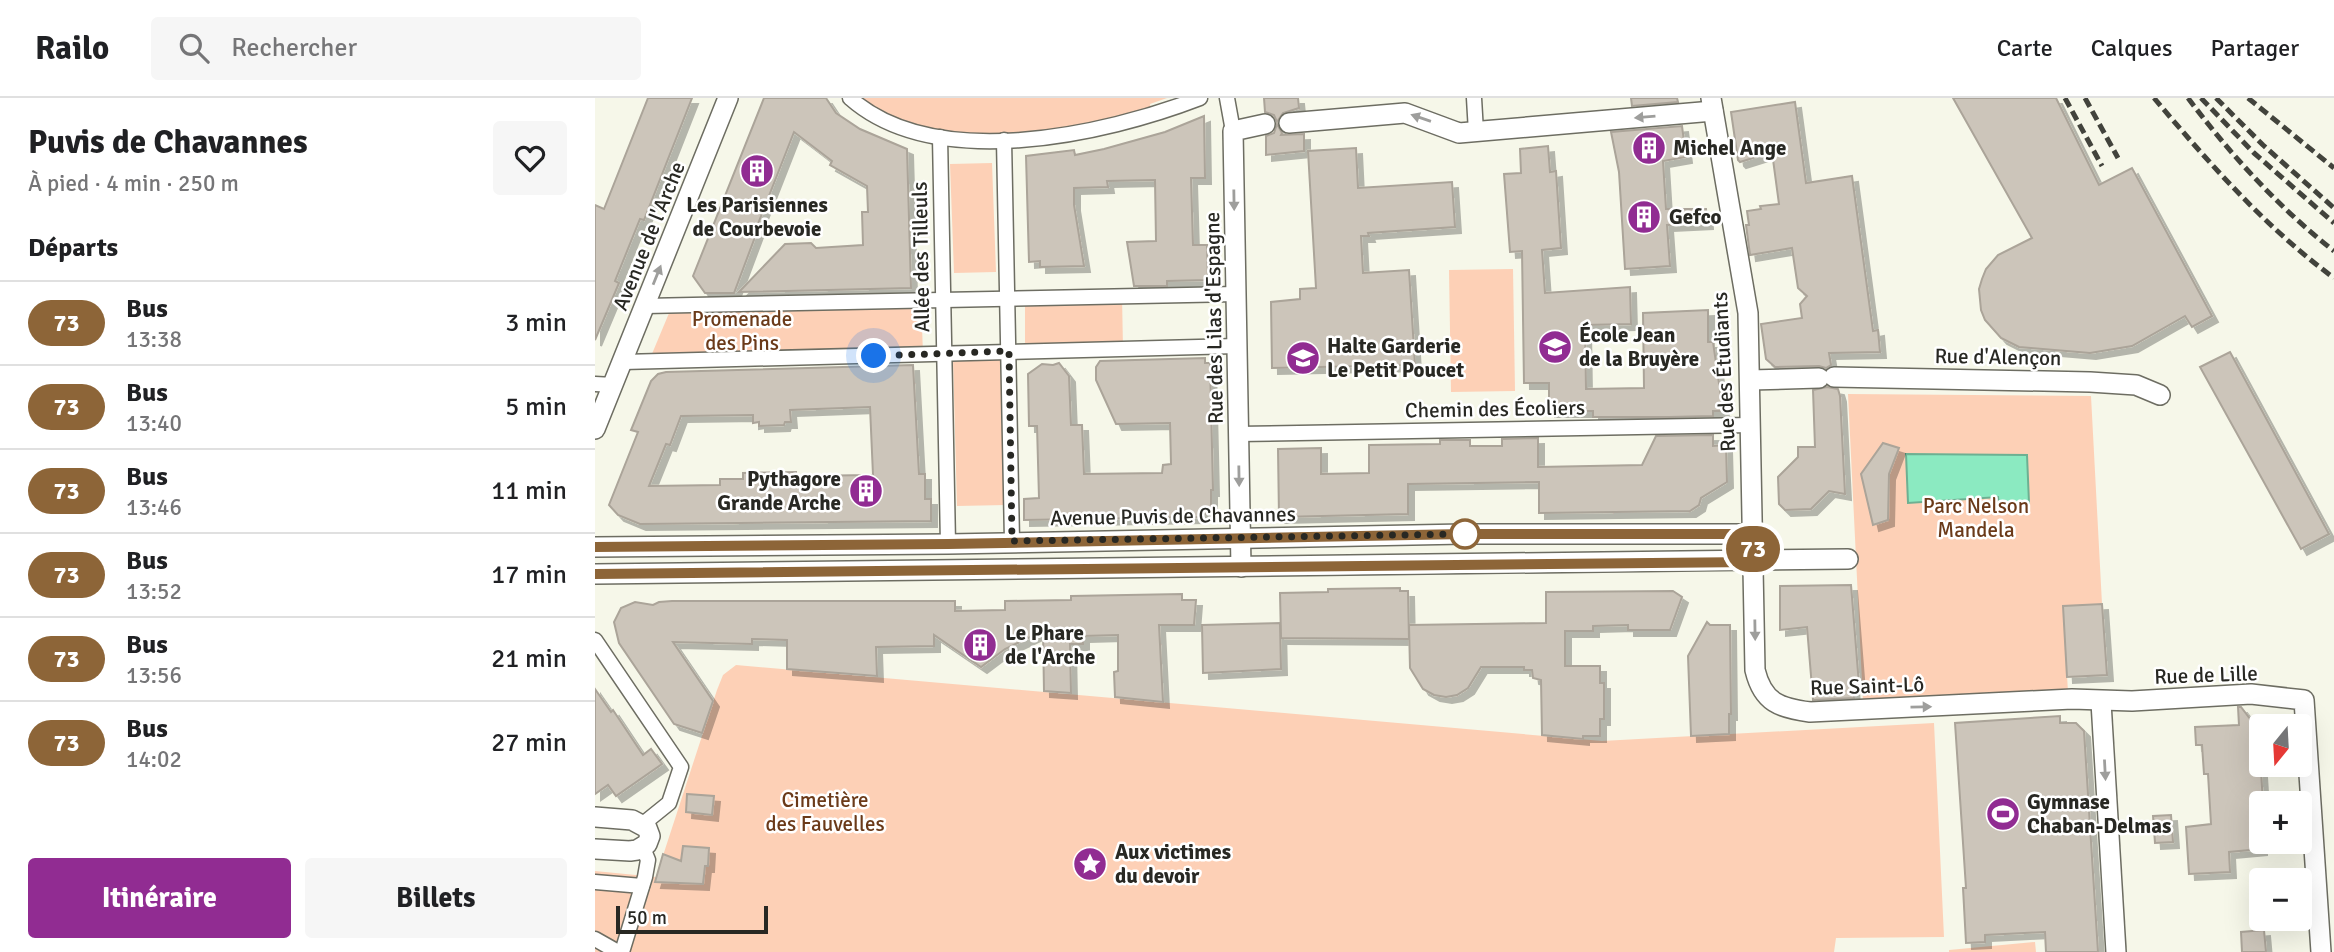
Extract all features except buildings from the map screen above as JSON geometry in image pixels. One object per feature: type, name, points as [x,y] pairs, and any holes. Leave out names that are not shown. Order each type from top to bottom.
[{"type":"street","name":"Avenue de l'Arche","points":[[595,429],[604,385],[623,362],[728,98]]},
{"type":"street","points":[[850,98],[865,111],[889,123],[940,137],[963,140],[1004,140],[1099,129],[1161,113],[1199,98]]},
{"type":"street","name":"Rue des Lilas d'Espagne","points":[[1227,98],[1233,131],[1241,567]]},
{"type":"street","points":[[1474,98],[1476,132]]},
{"type":"street","points":[[1289,123],[1405,113],[1459,133],[1712,104]]},
{"type":"street","name":"Rue des Étudiants","points":[[1712,104],[1748,313],[1753,562]]},
{"type":"street","points":[[1233,131],[1265,124]]},
{"type":"street","name":"Allée des Tilleuls","points":[[940,137],[948,544]]},
{"type":"street","points":[[1004,140],[1012,541]]},
{"type":"street","points":[[645,306],[1236,294]]},
{"type":"street","points":[[623,362],[1237,346]]},
{"type":"street","name":"Rue d'Alençon","points":[[1750,380],[1827,378],[2090,382],[2136,385],[2160,395]]},
{"type":"street","name":"Chemin des Écoliers","points":[[1238,434],[1751,425]]},
{"type":"street","name":"Avenue Puvis de Chavannes","points":[[595,547],[948,544],[1464,534],[1752,534]]},
{"type":"street","points":[[595,574],[1847,559]]},
{"type":"street","name":"Rue Saint-Lô","points":[[1753,562],[1755,670],[1759,686],[1770,700],[1788,709],[1810,712],[2072,699],[2105,701]]},
{"type":"street","points":[[595,640],[681,767],[669,803],[643,824]]},
{"type":"street","name":"Rue de Lille","points":[[2105,701],[2251,694],[2304,700],[2321,952]]},
{"type":"street","points":[[2105,701],[2116,952]]},
{"type":"street","points":[[595,817],[632,820],[643,824],[650,836],[643,848],[629,851],[595,849]]},
{"type":"street","points":[[595,939],[620,952],[648,860],[643,848]]},
{"type":"street","points":[[595,882],[642,886]]},
{"type":"green space","points":[[859,98],[1167,98],[1150,104],[1151,109],[1089,123],[991,135],[926,129],[891,118]]},
{"type":"green space","points":[[992,163],[996,272],[954,273],[950,164]]},
{"type":"green space","points":[[1513,269],[1515,391],[1451,392],[1449,270]]},
{"type":"green space","points":[[1122,296],[1123,349],[1025,350],[1025,298]]},
{"type":"green space","name":"Promenade des Pins","points":[[921,299],[923,354],[649,361],[672,306]]},
{"type":"green space","points":[[1002,358],[1006,505],[957,506],[953,359]]},
{"type":"green space","name":"Parc Nelson Mandela","points":[[1848,394],[2091,396],[2102,604],[2063,607],[2068,692],[1863,702]]},
{"type":"green space","name":"Cimetière des Fauvelles","points":[[736,665],[1602,741],[1934,723],[1944,937],[1836,938],[1834,952],[595,952],[595,871],[656,877],[717,690],[723,675]]},
{"type":"green space","points":[[2035,942],[2036,952],[1949,952],[1949,950]]},
{"type":"shaded area","points":[[1906,454],[2027,455],[2029,503],[1999,506],[1998,497],[1908,503]]},
{"type":"railway","points":[[2065,98],[2102,166]]},
{"type":"railway","points":[[2085,98],[2118,158]]},
{"type":"railway","points":[[2154,98],[2261,216],[2334,278]]},
{"type":"railway","points":[[2188,98],[2256,179],[2294,217],[2334,251]]},
{"type":"railway","points":[[2201,98],[2254,153],[2334,223]]},
{"type":"railway","points":[[2216,98],[2263,145],[2334,208]]},
{"type":"railway","points":[[2248,98],[2334,168]]},
{"type":"bus line","name":"73","points":[[595,547],[948,544],[1464,534],[1752,534],[1753,562],[595,574]]},
{"type":"place","name":"Michel Ange","points":[[1649,148]]},
{"type":"place","name":"Les Parisiennes de Courbevoie","points":[[757,171]]},
{"type":"place","name":"Gefco","points":[[1644,217]]},
{"type":"place","name":"École Jean de la Bruyère","points":[[1555,347]]},
{"type":"place","name":"Halte Garderie Le Petit Poucet","points":[[1303,358]]},
{"type":"place","name":"Pythagore Grande Arche","points":[[866,491]]},
{"type":"place","name":"Le Phare de l'Arche","points":[[980,645]]},
{"type":"place","name":"Gymnase Chaban-Delmas","points":[[2003,814]]},
{"type":"place","name":"Aux victimes du devoir","points":[[1090,864]]},
{"type":"route","points":[[874,356],[1009,351],[1012,541],[1465,534]]}]
